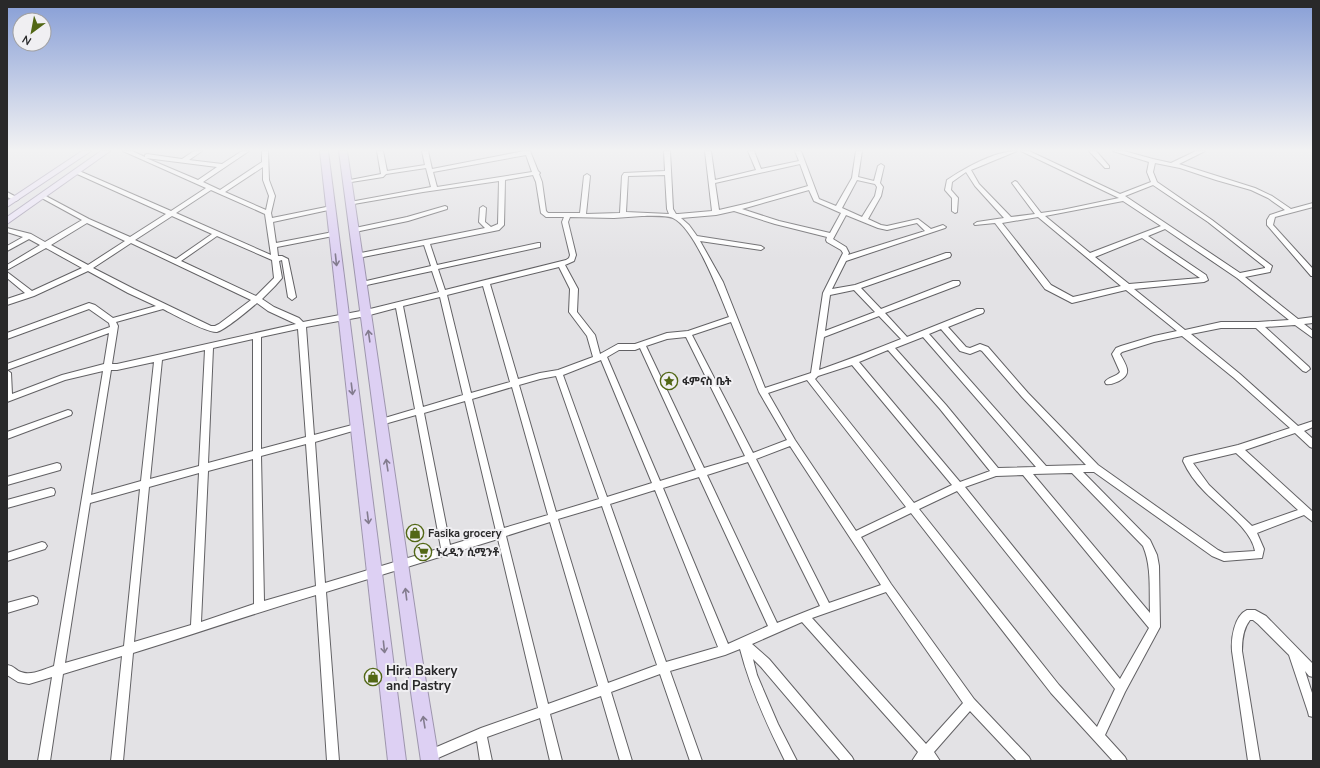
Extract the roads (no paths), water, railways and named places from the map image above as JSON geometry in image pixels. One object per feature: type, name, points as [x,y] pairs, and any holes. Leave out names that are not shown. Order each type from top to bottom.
[{"type":"highway","points":[[328,187],[397,761]]},
{"type":"highway","points":[[348,187],[429,759]]},
{"type":"main road","points":[[7,205],[34,187]]},
{"type":"main road","points":[[7,221],[55,187]]},
{"type":"street","points":[[110,187],[275,259],[285,259],[292,297]]},
{"type":"street","points":[[207,187],[268,213]]},
{"type":"street","points":[[222,192],[230,187]]},
{"type":"street","points":[[7,230],[29,236],[131,291],[210,328],[216,329],[256,299],[274,284],[278,278],[268,213],[272,196],[269,187]]},
{"type":"street","points":[[350,204],[443,187]]},
{"type":"street","points":[[358,256],[489,229],[501,225],[502,187]]},
{"type":"street","points":[[539,187],[544,212],[546,215],[614,216],[623,214],[674,216],[716,213],[812,187],[816,200],[880,227],[887,228],[918,221],[929,231]]},
{"type":"street","points":[[584,215],[586,187]]},
{"type":"street","points":[[623,214],[624,187]]},
{"type":"street","points":[[669,187],[670,209],[674,216],[687,226],[696,238],[719,282],[763,392],[792,442],[888,587],[970,703],[1025,761]]},
{"type":"street","points":[[713,187],[716,213]]},
{"type":"street","points":[[838,209],[850,187]]},
{"type":"street","points":[[864,220],[878,196],[880,187]]},
{"type":"street","points":[[948,187],[948,190],[954,198],[955,211]]},
{"type":"street","points":[[979,187],[1009,219]]},
{"type":"street","points":[[1019,187],[1039,215],[1182,333],[1237,376],[1313,444]]},
{"type":"street","points":[[1098,187],[1121,198],[1239,276],[1313,334]]},
{"type":"street","points":[[977,224],[1099,205],[1147,187]]},
{"type":"street","points":[[1158,187],[1210,222],[1269,266],[1268,270],[1239,276]]},
{"type":"street","points":[[1246,187],[1270,197],[1289,210]]},
{"type":"street","points":[[7,302],[31,294],[88,268],[210,188]]},
{"type":"street","points":[[7,194],[16,199]]},
{"type":"street","points":[[42,196],[87,220],[131,239],[256,299],[271,309],[296,320],[302,325],[333,761]]},
{"type":"street","points":[[1313,206],[1289,210],[1272,216],[1270,220],[1270,225],[1313,274]]},
{"type":"street","points":[[269,221],[331,208]]},
{"type":"street","points":[[355,230],[408,219],[445,208]]},
{"type":"street","points":[[483,208],[482,222],[489,229]]},
{"type":"street","points":[[735,209],[777,223],[832,236]]},
{"type":"street","points":[[812,376],[822,335],[827,293],[846,253],[844,249],[830,242],[845,212]]},
{"type":"street","points":[[7,374],[8,398],[107,366],[117,367],[343,316],[366,313],[561,264],[568,262],[573,255],[565,222],[568,215]]},
{"type":"street","points":[[7,268],[87,220]]},
{"type":"street","points":[[997,220],[1048,287],[1058,294],[1076,300],[1127,287],[1202,281],[1205,279],[1143,236]]},
{"type":"street","points":[[844,259],[943,227]]},
{"type":"street","points":[[1090,256],[1165,227]]},
{"type":"street","points":[[177,261],[216,234]]},
{"type":"street","points":[[273,246],[333,234]]},
{"type":"street","points":[[7,249],[29,236]]},
{"type":"street","points":[[696,238],[761,248]]},
{"type":"street","points":[[426,242],[443,294],[556,761]]},
{"type":"street","points":[[362,284],[538,245]]},
{"type":"street","points":[[827,293],[856,287],[948,255]]},
{"type":"street","points":[[561,264],[574,289],[573,312],[591,335],[658,486],[725,650]]},
{"type":"street","points":[[7,274],[31,294]]},
{"type":"street","points":[[486,283],[516,383],[553,517],[626,761]]},
{"type":"street","points":[[822,335],[956,283]]},
{"type":"street","points":[[856,287],[906,340]]},
{"type":"street","points":[[399,305],[418,412],[446,550]]},
{"type":"street","points":[[7,336],[89,306],[113,325]]},
{"type":"street","points":[[7,367],[164,306]]},
{"type":"street","points":[[763,392],[854,361],[980,311]]},
{"type":"street","points":[[381,422],[540,376],[559,373],[600,358],[618,347],[635,347],[667,336],[688,334],[733,319]]},
{"type":"street","points":[[1109,382],[1121,377],[1124,372],[1116,354],[1119,350],[1154,339],[1221,324],[1258,325],[1313,320]]},
{"type":"street","points":[[44,761],[113,325]]},
{"type":"street","points":[[942,325],[963,349],[970,351],[980,347],[985,349],[1024,395],[1095,468],[1220,556],[1259,555],[1260,550],[1250,531],[1200,480],[1187,463],[1188,460],[1238,449],[1313,424]]},
{"type":"street","points":[[1258,325],[1306,369]]},
{"type":"street","points":[[924,333],[1044,470]]},
{"type":"street","points":[[688,334],[827,609]]},
{"type":"street","points":[[257,335],[256,374],[259,607]]},
{"type":"street","points":[[642,345],[774,628]]},
{"type":"street","points":[[196,629],[209,346]]},
{"type":"street","points":[[889,346],[944,407],[996,472]]},
{"type":"street","points":[[117,761],[158,358]]},
{"type":"street","points":[[854,361],[958,486],[1121,688]]},
{"type":"street","points":[[559,373],[696,761]]},
{"type":"street","points":[[812,376],[912,509],[1055,689],[1121,761]]},
{"type":"street","points":[[7,436],[68,413]]},
{"type":"street","points":[[86,500],[356,427]]},
{"type":"street","points":[[7,670],[12,671],[18,678],[29,679],[196,629],[320,588],[375,573],[553,517],[750,458],[792,442]]},
{"type":"street","points":[[1238,449],[1313,518]]},
{"type":"street","points":[[7,481],[56,467]]},
{"type":"street","points":[[854,536],[958,486],[996,472],[1026,472],[1095,468]]},
{"type":"street","points":[[1075,470],[1147,544],[1152,555],[1154,566],[1155,627],[1121,688],[1098,737]]},
{"type":"street","points":[[1026,472],[1155,627]]},
{"type":"street","points":[[7,504],[51,492]]},
{"type":"street","points":[[1250,531],[1304,511]]},
{"type":"street","points":[[7,557],[42,546]]},
{"type":"street","points":[[429,759],[481,734],[663,668],[725,650],[804,616],[888,587]]},
{"type":"street","points":[[7,608],[33,600]]},
{"type":"street","points":[[1254,761],[1237,651],[1236,638],[1242,620],[1246,615],[1255,615],[1313,672]]},
{"type":"street","points":[[804,616],[934,761]]},
{"type":"street","points":[[744,643],[752,675],[774,728],[791,761]]},
{"type":"street","points":[[744,643],[765,663],[848,761]]},
{"type":"street","points":[[1293,652],[1313,712]]},
{"type":"street","points":[[918,761],[970,703]]},
{"type":"street","points":[[481,734],[486,761]]},
{"type":"place","name":"ፋምናስ ቤት","points":[[669,381]]},
{"type":"place","name":"Fasika grocery","points":[[415,533]]},
{"type":"place","name":"ኑረዲን ሲሚንቶ","points":[[423,552]]},
{"type":"place","name":"Hira Bakery and Pastry","points":[[373,677]]}]
